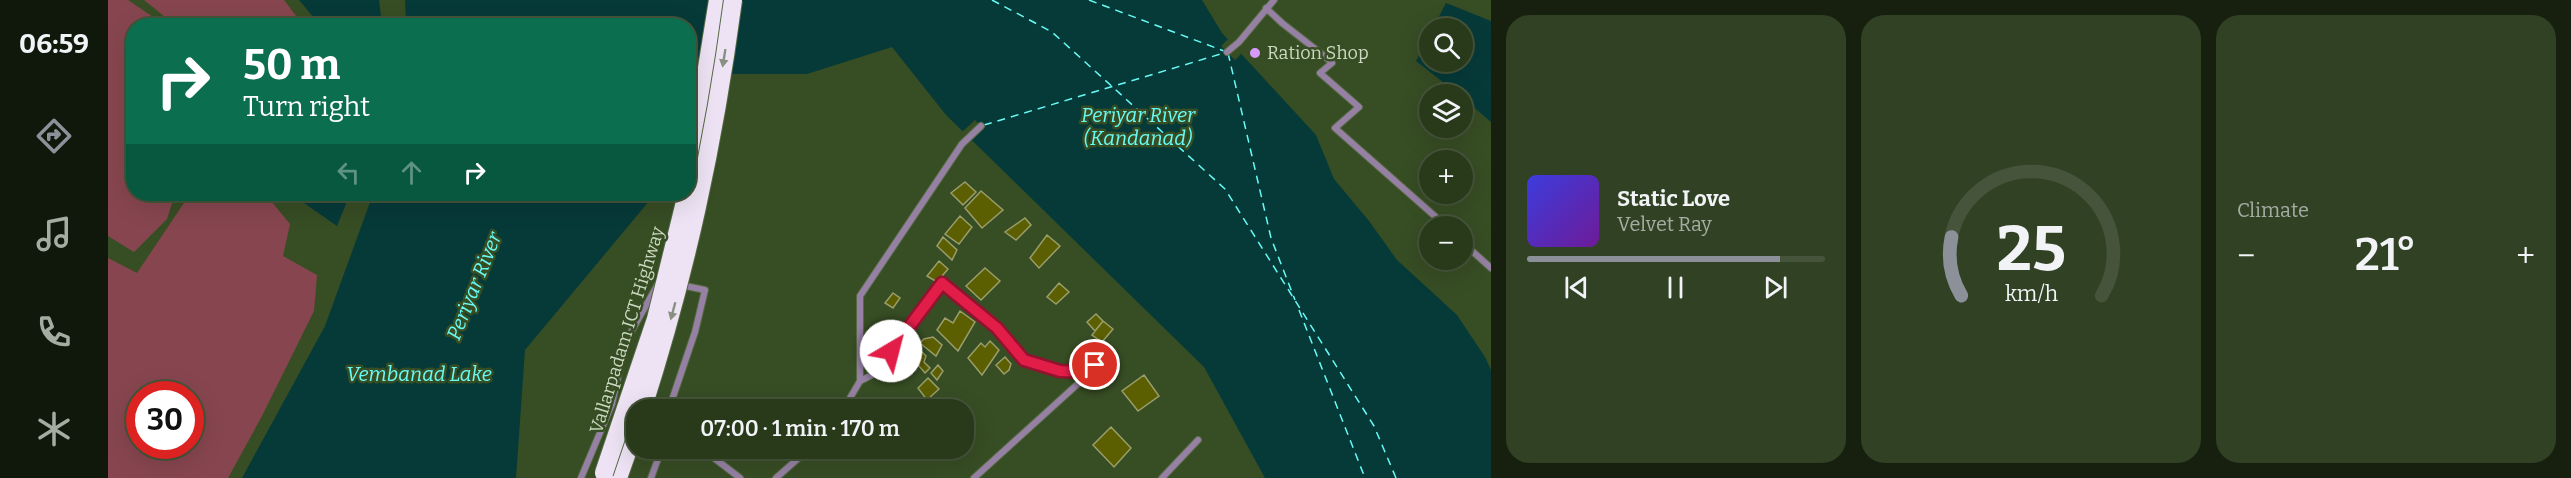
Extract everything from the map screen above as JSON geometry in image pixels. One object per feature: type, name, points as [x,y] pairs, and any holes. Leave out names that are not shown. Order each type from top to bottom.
[{"type":"highway","points":[[696,136],[718,0]]},
{"type":"highway","name":"Vallarpadam ICT Highway","points":[[645,399],[672,313],[702,189],[732,0]]},
{"type":"highway","name":"Vallarpadam ICT Highway","points":[[602,478],[656,320],[685,201]]},
{"type":"highway","name":"Vallarpadam ICT Highway","points":[[618,478],[626,455]]},
{"type":"street","points":[[1227,52],[1239,42],[1274,0]]},
{"type":"street","points":[[1266,8],[1282,24],[1332,63],[1320,73],[1359,107],[1335,128],[1434,216]]},
{"type":"street","points":[[849,399],[860,381],[860,296],[962,144],[981,126]]},
{"type":"street","points":[[1473,252],[1491,268]]},
{"type":"street","points":[[581,478],[612,404],[626,341],[659,281],[705,290],[695,332],[672,399]]},
{"type":"street","points":[[860,381],[874,374],[942,283],[997,328],[1024,360],[1060,371],[1088,372]]},
{"type":"street","points":[[974,478],[1095,365],[1086,355],[1094,344]]},
{"type":"street","points":[[617,383],[648,399]]},
{"type":"street","points":[[1162,478],[1198,440]]},
{"type":"street","points":[[651,478],[658,459]]},
{"type":"street","points":[[715,459],[740,478]]},
{"type":"street","points":[[776,478],[798,459]]},
{"type":"shaded area","points":[[108,0],[128,0],[155,18],[126,18],[126,201],[173,201],[167,219],[134,252],[108,236]]},
{"type":"shaded area","points":[[144,0],[284,0],[298,18],[166,18]]},
{"type":"shaded area","points":[[185,201],[271,201],[290,224],[283,256],[317,275],[314,311],[262,416],[228,478],[108,478],[108,258],[137,273]]},
{"type":"water","points":[[299,0],[379,0],[381,18],[314,18]]},
{"type":"water","name":"Periyar River (Kandanad)","points":[[405,0],[1202,0],[1222,33],[1316,135],[1334,179],[1369,221],[1397,260],[1457,315],[1485,357],[1491,370],[1491,478],[1265,478],[1204,367],[946,115],[892,47],[807,74],[696,74],[696,18],[406,18]]},
{"type":"water","points":[[1446,3],[1491,21],[1491,122],[1473,107],[1473,84],[1445,84],[1430,72],[1473,72],[1473,18],[1438,18]]},
{"type":"water","points":[[301,201],[347,201],[337,226]]},
{"type":"water","name":"Vembanad Lake","points":[[370,201],[649,201],[525,350],[516,478],[242,478],[325,326]]},
{"type":"pier","points":[[1228,39],[1242,53],[1235,60],[1221,46]]},
{"type":"pier","points":[[975,120],[984,129],[970,142],[961,133]]},
{"type":"building","points":[[965,182],[976,192],[963,205],[951,193]]},
{"type":"building","points":[[981,191],[1003,210],[982,228],[965,208]]},
{"type":"building","points":[[960,216],[972,227],[959,244],[945,234]]},
{"type":"building","points":[[1025,218],[1031,225],[1016,240],[1005,232]]},
{"type":"building","points":[[1047,235],[1060,246],[1039,268],[1030,258]]},
{"type":"building","points":[[943,237],[957,250],[952,260],[937,246]]},
{"type":"building","points":[[939,261],[948,269],[937,282],[927,276]]},
{"type":"building","points":[[985,268],[1000,281],[981,300],[966,286]]},
{"type":"building","points":[[1059,283],[1069,292],[1056,304],[1047,297]]},
{"type":"building","points":[[893,293],[900,298],[893,308],[885,303]]},
{"type":"building","points":[[960,311],[975,322],[958,351],[937,330],[945,318],[953,323]]},
{"type":"building","points":[[1096,314],[1103,321],[1095,331],[1087,322]]},
{"type":"building","points":[[1103,321],[1113,329],[1102,342],[1092,335]]},
{"type":"building","points":[[866,336],[875,343],[867,351],[860,344]]},
{"type":"building","points":[[933,337],[942,345],[936,356],[920,343],[924,339]]},
{"type":"building","points":[[990,341],[999,350],[982,375],[968,358],[981,343],[985,347]]},
{"type":"building","points":[[880,351],[884,355],[878,368],[871,359]]},
{"type":"building","points":[[921,351],[926,356],[924,362],[930,368],[925,373],[913,359]]},
{"type":"building","points":[[1005,357],[1011,364],[1009,370],[1004,374],[996,365]]},
{"type":"building","points":[[938,365],[943,371],[937,380],[931,373]]},
{"type":"building","points":[[1144,375],[1159,396],[1138,411],[1122,391]]},
{"type":"building","points":[[928,378],[939,389],[926,399],[918,388]]},
{"type":"building","points":[[1111,427],[1131,448],[1114,467],[1093,445]]},
{"type":"ferry route","points":[[992,0],[1052,32],[1225,189],[1374,426],[1396,478]]},
{"type":"ferry route","points":[[1089,0],[1224,51]]},
{"type":"ferry route","points":[[984,125],[1224,53]]},
{"type":"ferry route","points":[[1228,53],[1271,238],[1295,300]]},
{"type":"ferry route","points":[[1299,310],[1365,478]]},
{"type":"place","name":"Ration Shop","points":[[1255,53]]},
{"type":"route","points":[[891,351],[942,283],[997,328],[1024,360],[1060,371],[1088,372],[1095,365]]},
{"type":"water label","name":"Periyar River","points":[[474,286]]}]
